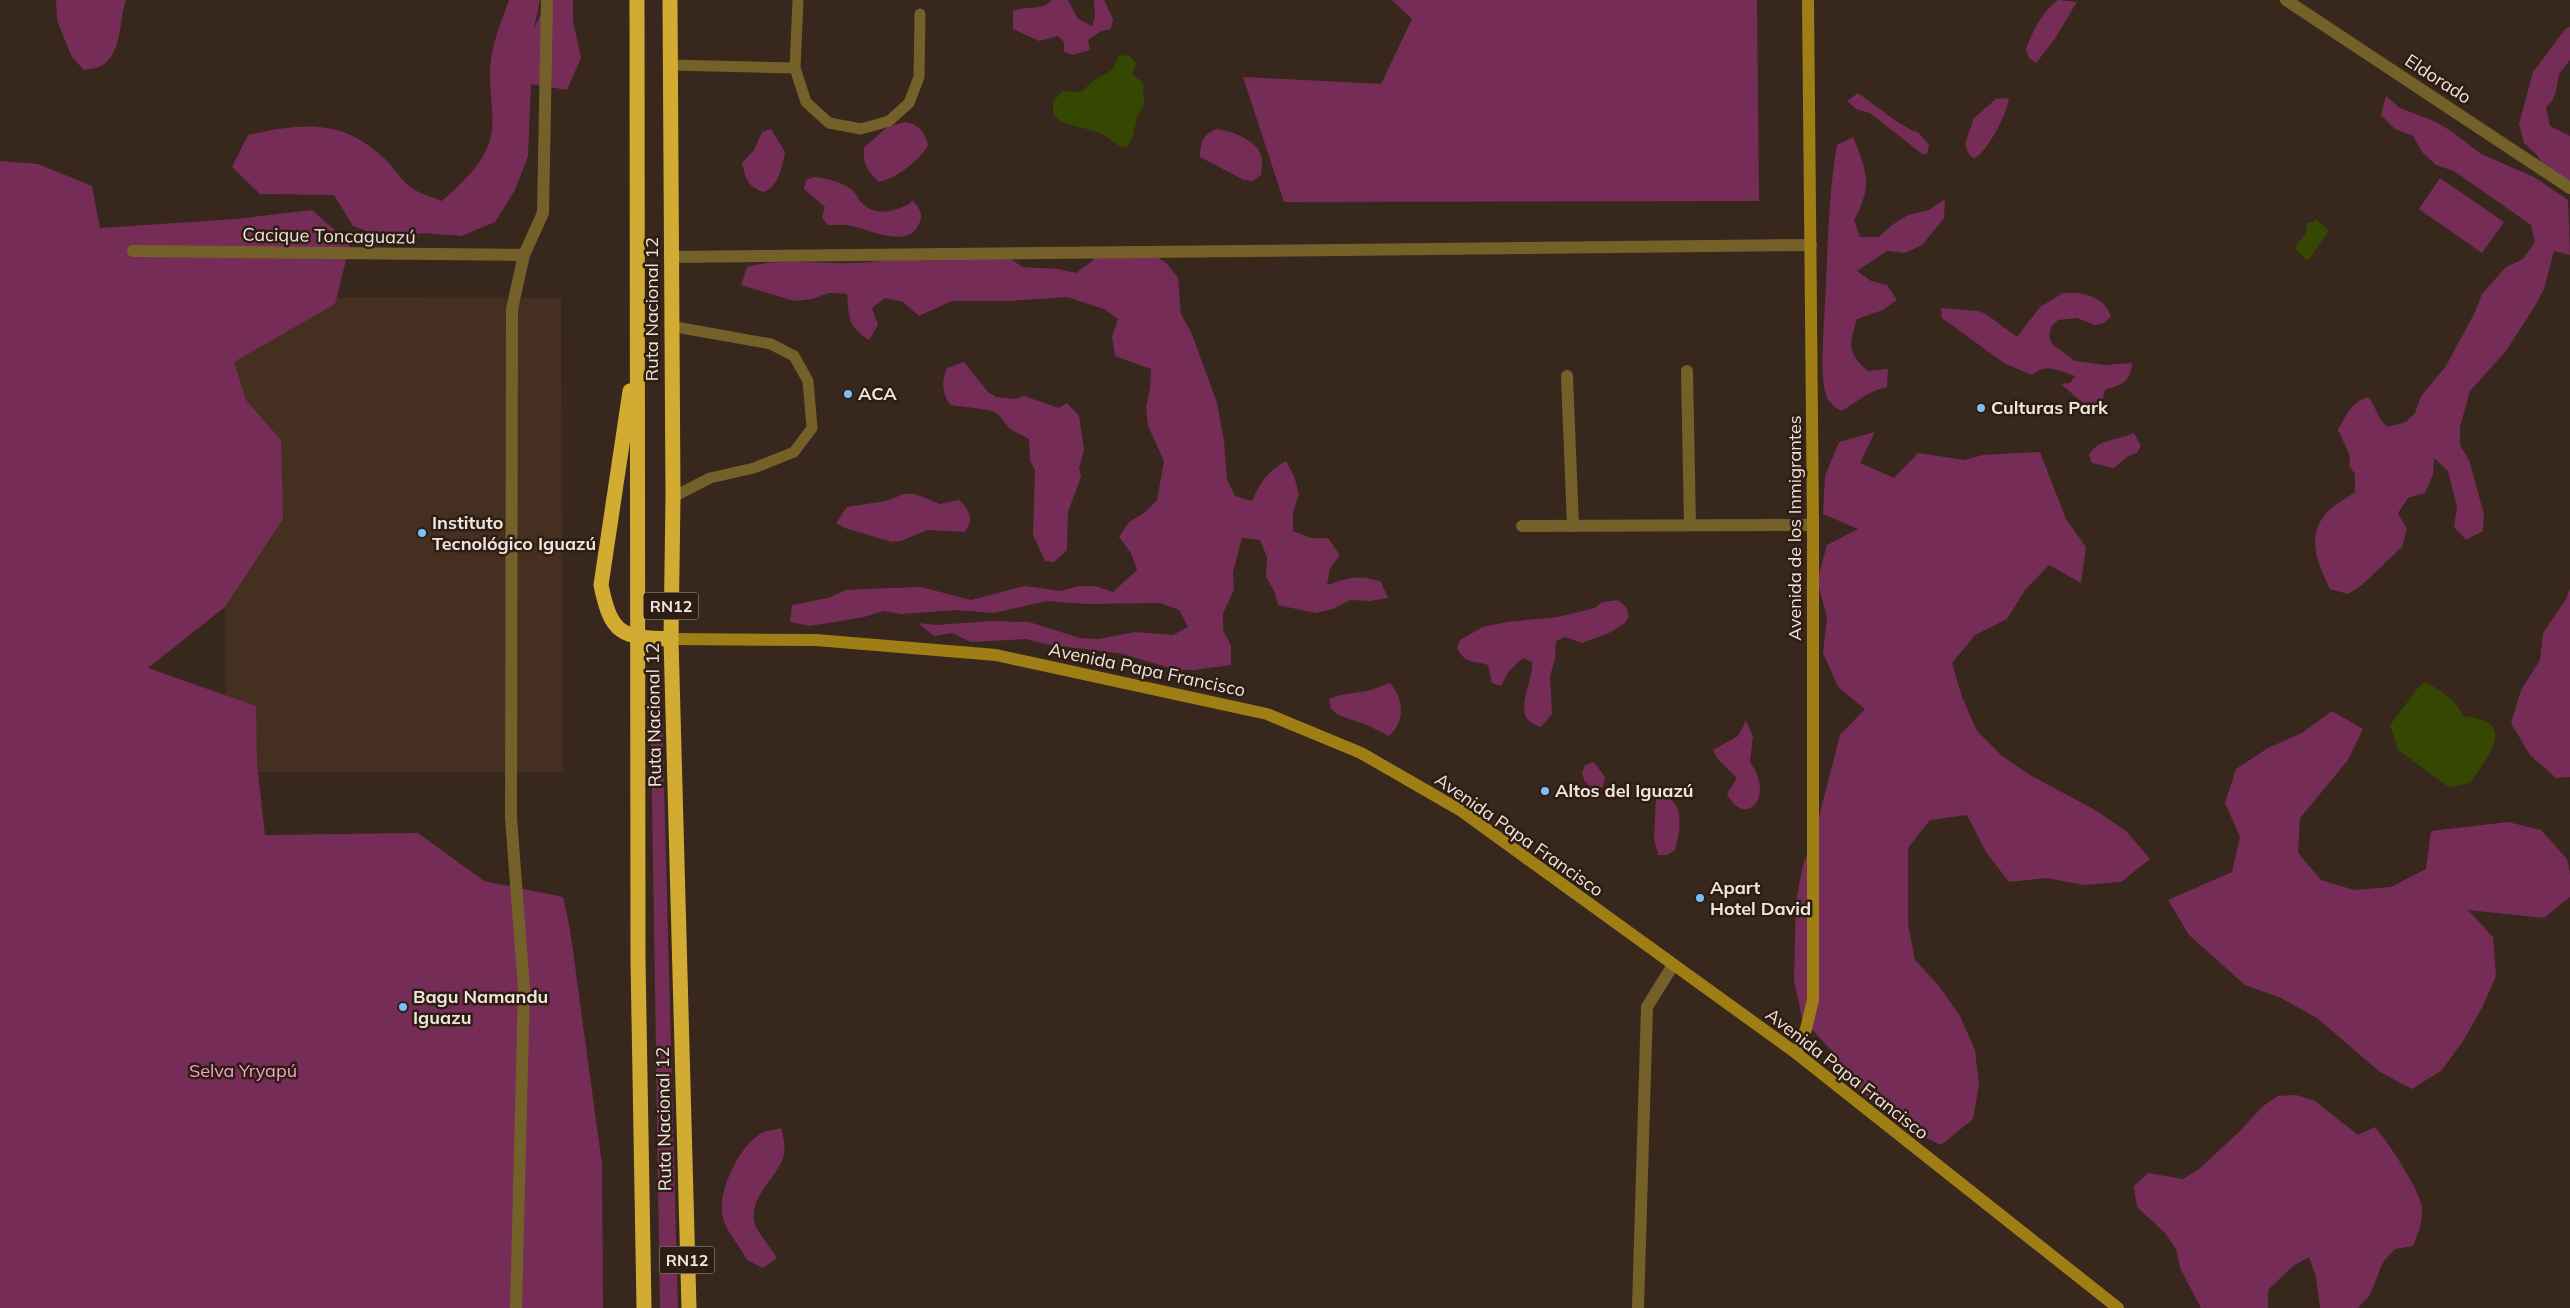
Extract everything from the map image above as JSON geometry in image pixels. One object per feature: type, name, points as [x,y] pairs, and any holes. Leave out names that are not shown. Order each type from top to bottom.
[{"type":"highway","name":"Ruta Nacional 12","points":[[638,0],[638,960],[644,1308]]},
{"type":"highway","name":"Ruta Nacional 12","points":[[670,0],[671,639],[689,1308]]},
{"type":"highway","points":[[637,345],[601,585],[606,611],[614,626],[639,638],[671,639]]},
{"type":"main road","name":"Avenida de los Inmigrantes","points":[[1796,1054],[1806,1028],[1813,1000],[1814,525],[1808,0]]},
{"type":"main road","name":"Avenida Papa Francisco","points":[[671,639],[816,640],[996,655],[1267,714],[1361,753],[1460,810],[1796,1054],[2118,1308]]},
{"type":"street","points":[[516,1308],[524,988],[511,818],[512,309],[524,256],[543,213],[547,0]]},
{"type":"street","name":"Eldorado","points":[[2286,0],[2570,188]]},
{"type":"street","points":[[670,257],[1810,245]]},
{"type":"street","name":"Cacique Toncaguazú","points":[[133,251],[524,256]]},
{"type":"street","points":[[1686,371],[1690,525]]},
{"type":"street","points":[[1567,376],[1573,526]]},
{"type":"street","points":[[1522,526],[1814,525]]},
{"type":"street","points":[[1638,1308],[1647,1007],[1673,965]]},
{"type":"lane","points":[[798,0],[795,68],[806,102],[829,123],[861,129],[889,121],[909,103],[919,77],[920,14]]},
{"type":"lane","points":[[670,65],[795,68]]},
{"type":"lane","points":[[670,326],[771,344],[794,356],[808,381],[812,428],[794,452],[754,468],[710,478],[672,497]]},
{"type":"shaded area","points":[[1119,55],[1130,56],[1136,63],[1132,74],[1143,83],[1144,104],[1137,118],[1133,137],[1127,146],[1121,147],[1101,133],[1061,122],[1053,114],[1053,102],[1062,91],[1081,92],[1094,80],[1112,70]]},
{"type":"shaded area","points":[[2316,219],[2329,230],[2308,261],[2294,248],[2306,233],[2307,222],[2313,223]]},
{"type":"shaded area","points":[[224,297],[561,298],[563,772],[226,772]]},
{"type":"shaded area","points":[[2425,682],[2447,696],[2463,716],[2480,719],[2491,725],[2495,732],[2495,741],[2491,751],[2470,783],[2449,787],[2398,750],[2390,725],[2417,689]]},
{"type":"green space","points":[[56,0],[126,0],[117,44],[114,52],[103,65],[84,70],[72,57],[57,20]]},
{"type":"green space","points":[[509,0],[540,0],[534,28],[548,0],[573,0],[573,21],[581,58],[567,90],[531,84],[528,156],[515,190],[495,222],[461,236],[424,233],[386,239],[353,226],[334,195],[260,194],[232,167],[248,135],[286,128],[321,127],[353,136],[385,159],[411,188],[442,201],[480,162],[491,138],[490,78],[492,52]]},
{"type":"green space","points":[[1052,0],[1068,0],[1078,19],[1092,26],[1095,17],[1094,0],[1104,0],[1113,19],[1111,29],[1101,31],[1088,40],[1090,50],[1073,55],[1064,52],[1064,42],[1058,36],[1039,41],[1013,29],[1013,11],[1043,6]]},
{"type":"green space","points":[[1392,0],[1757,0],[1759,201],[1284,202],[1243,77],[1381,84],[1412,19]]},
{"type":"green space","points":[[2058,0],[2077,2],[2054,40],[2036,63],[2029,58],[2026,49],[2039,22],[2047,10]]},
{"type":"green space","points":[[2570,27],[2570,60],[2559,74],[2556,91],[2552,101],[2546,107],[2550,126],[2570,136],[2570,194],[2547,172],[2537,155],[2524,143],[2519,124],[2533,72],[2566,28]]},
{"type":"green space","points":[[1858,93],[1896,121],[1918,132],[1929,145],[1927,154],[1922,154],[1870,113],[1856,109],[1847,101]]},
{"type":"green space","points":[[2386,96],[2400,108],[2436,122],[2481,154],[2534,177],[2568,200],[2570,255],[2554,251],[2544,289],[2535,306],[2506,351],[2470,391],[2460,427],[2460,445],[2469,460],[2484,514],[2483,531],[2466,540],[2454,527],[2457,507],[2448,471],[2434,458],[2433,474],[2425,493],[2408,498],[2398,513],[2407,529],[2402,547],[2362,585],[2348,594],[2330,589],[2319,562],[2315,543],[2319,525],[2327,512],[2355,492],[2355,474],[2349,466],[2350,456],[2338,430],[2354,406],[2362,399],[2368,397],[2384,424],[2388,427],[2406,422],[2415,413],[2421,396],[2446,366],[2475,312],[2482,294],[2506,267],[2523,259],[2535,242],[2531,225],[2454,171],[2436,165],[2422,152],[2413,136],[2395,129],[2381,115]]},
{"type":"green space","points":[[2009,98],[1996,132],[1985,148],[1974,159],[1968,153],[1965,144],[1974,118],[1996,99]]},
{"type":"green space","points":[[905,122],[920,129],[928,145],[907,168],[893,177],[879,182],[867,167],[864,158],[864,148],[887,127]]},
{"type":"green space","points":[[771,129],[785,152],[781,170],[776,180],[764,192],[754,188],[748,182],[742,163],[754,150],[762,132]]},
{"type":"green space","points":[[1217,129],[1244,138],[1256,147],[1262,159],[1261,175],[1253,181],[1244,180],[1200,157],[1205,136]]},
{"type":"green space","points":[[1853,137],[1862,160],[1866,178],[1864,197],[1854,220],[1860,237],[1879,237],[1892,225],[1908,215],[1929,210],[1945,199],[1944,218],[1922,245],[1905,253],[1887,251],[1857,271],[1871,281],[1887,285],[1897,300],[1883,310],[1857,319],[1851,342],[1853,354],[1868,371],[1888,369],[1887,387],[1868,394],[1841,411],[1828,400],[1825,390],[1823,339],[1830,211],[1837,145]]},
{"type":"green space","name":"Selva Yryapú","points":[[0,161],[38,164],[92,186],[100,228],[236,219],[312,210],[350,244],[335,304],[234,362],[246,400],[281,440],[283,519],[225,607],[148,668],[256,706],[257,763],[265,835],[418,833],[484,881],[563,897],[570,929],[602,1164],[603,1308],[0,1308]]},
{"type":"green space","points":[[814,177],[831,180],[848,187],[861,202],[873,210],[886,212],[911,203],[912,200],[919,208],[921,214],[919,224],[914,232],[898,237],[848,225],[827,225],[822,217],[825,207],[804,189],[806,180]]},
{"type":"green space","points":[[2440,178],[2504,222],[2482,253],[2419,209]]},
{"type":"green space","points":[[1101,248],[1153,253],[1168,265],[1178,278],[1181,314],[1191,332],[1217,403],[1224,441],[1227,480],[1235,496],[1252,501],[1265,478],[1286,461],[1294,476],[1299,494],[1293,512],[1293,531],[1311,538],[1328,538],[1340,555],[1330,568],[1327,585],[1341,580],[1366,578],[1381,582],[1388,598],[1370,601],[1350,600],[1333,609],[1315,613],[1278,605],[1275,593],[1266,577],[1267,557],[1260,540],[1242,538],[1233,572],[1234,590],[1223,613],[1223,630],[1231,646],[1231,665],[1194,670],[1176,670],[1123,654],[1045,644],[1026,639],[971,642],[952,633],[934,636],[918,623],[936,625],[992,621],[1029,622],[1080,638],[1099,639],[1135,632],[1173,635],[1188,627],[1179,610],[1160,603],[1087,604],[1047,601],[993,613],[957,610],[902,614],[883,611],[864,617],[810,626],[790,622],[792,605],[828,598],[846,590],[921,587],[971,600],[1025,586],[1061,591],[1078,586],[1095,586],[1113,592],[1137,570],[1131,553],[1119,537],[1129,522],[1144,513],[1157,500],[1164,461],[1148,426],[1146,407],[1151,369],[1115,356],[1112,337],[1118,319],[1104,309],[1067,297],[1010,301],[952,301],[919,316],[903,302],[885,298],[872,308],[878,325],[869,340],[853,326],[849,316],[847,294],[829,293],[812,299],[794,301],[741,285],[747,267],[779,262],[862,263],[1007,256],[1022,267],[1058,269],[1076,273],[1091,262]]},
{"type":"green space","points":[[2063,293],[2078,293],[2092,297],[2103,304],[2111,316],[2104,323],[2095,325],[2077,318],[2058,320],[2051,327],[2049,336],[2052,344],[2075,361],[2105,365],[2132,363],[2130,375],[2124,382],[2105,390],[2101,407],[2092,409],[2085,405],[2061,384],[2070,383],[2075,376],[2047,368],[2037,371],[2032,375],[2004,363],[1942,318],[1941,308],[1978,311],[1986,314],[2017,337],[2040,307]]},
{"type":"green space","points":[[964,362],[988,392],[996,397],[1015,399],[1024,396],[1059,408],[1067,403],[1079,416],[1084,450],[1079,468],[1081,477],[1068,512],[1067,550],[1054,562],[1045,561],[1033,535],[1035,470],[1030,461],[1029,439],[1010,429],[998,414],[989,410],[951,405],[946,397],[943,383],[947,368]]},
{"type":"green space","points":[[1875,432],[1860,463],[1894,478],[1918,453],[1964,460],[1983,455],[2040,452],[2066,519],[2086,547],[2081,583],[2049,565],[2025,590],[2007,619],[1975,635],[1952,663],[1962,697],[1977,731],[2002,756],[2030,775],[2095,810],[2126,831],[2150,859],[2121,882],[2084,885],[2047,878],[2009,882],[1986,852],[1967,815],[1930,820],[1908,848],[1908,924],[1915,960],[1939,986],[1960,1016],[1975,1050],[1979,1085],[1973,1119],[1941,1145],[1907,1128],[1877,1106],[1850,1080],[1829,1048],[1802,1018],[1794,980],[1796,901],[1803,865],[1816,828],[1840,735],[1865,709],[1838,687],[1823,653],[1827,617],[1817,581],[1827,545],[1858,529],[1823,514],[1825,476],[1839,442]]},
{"type":"green space","points":[[2134,433],[2141,446],[2137,453],[2128,456],[2114,468],[2092,463],[2089,455],[2097,446]]},
{"type":"green space","points":[[904,494],[915,494],[940,504],[959,500],[970,515],[968,528],[965,532],[927,530],[901,541],[892,542],[845,528],[836,523],[847,507],[886,501]]},
{"type":"green space","points":[[2570,588],[2570,777],[2556,778],[2530,755],[2511,723],[2521,690],[2540,660],[2543,633],[2566,599]]},
{"type":"green space","points":[[1618,600],[1626,607],[1629,616],[1625,623],[1609,633],[1582,643],[1565,637],[1556,641],[1555,659],[1550,676],[1552,714],[1541,727],[1531,723],[1526,716],[1524,708],[1532,662],[1523,658],[1509,671],[1501,686],[1492,683],[1488,665],[1466,659],[1457,648],[1460,640],[1483,627],[1507,622],[1558,617],[1595,608],[1602,602]]},
{"type":"green space","points":[[650,672],[661,673],[678,1308],[660,1308]]},
{"type":"green space","points":[[1390,683],[1398,696],[1401,710],[1398,724],[1389,736],[1367,725],[1338,715],[1331,709],[1329,699]]},
{"type":"green space","points":[[2332,711],[2363,729],[2348,760],[2300,818],[2298,853],[2321,880],[2354,890],[2391,887],[2426,869],[2431,831],[2508,822],[2541,830],[2567,859],[2570,874],[2570,897],[2544,918],[2468,910],[2493,937],[2496,976],[2482,1008],[2463,1041],[2442,1070],[2412,1089],[2380,1072],[2317,1018],[2281,998],[2245,985],[2189,935],[2168,900],[2232,872],[2240,837],[2225,803],[2236,769],[2268,748],[2302,733]]},
{"type":"green space","points":[[1746,721],[1753,736],[1750,762],[1757,775],[1760,787],[1759,797],[1755,804],[1749,808],[1742,809],[1734,804],[1727,794],[1737,778],[1717,758],[1713,750],[1738,736]]},
{"type":"green space","points":[[1594,762],[1605,777],[1603,787],[1594,790],[1585,782],[1582,773],[1585,765]]},
{"type":"green space","points":[[1662,795],[1675,804],[1679,818],[1675,850],[1667,855],[1658,855],[1654,838],[1656,799]]},
{"type":"green space","points":[[2296,1095],[2315,1101],[2358,1135],[2375,1127],[2381,1134],[2403,1166],[2420,1200],[2422,1218],[2413,1246],[2395,1249],[2383,1262],[2370,1295],[2358,1308],[2320,1308],[2316,1277],[2309,1257],[2293,1266],[2268,1290],[2268,1308],[2201,1308],[2180,1268],[2176,1249],[2165,1233],[2137,1207],[2134,1186],[2148,1173],[2183,1179],[2199,1169],[2239,1132],[2263,1106],[2278,1096]]},
{"type":"green space","points":[[781,1128],[784,1146],[783,1159],[762,1192],[755,1208],[755,1225],[777,1258],[763,1268],[747,1260],[723,1219],[722,1203],[733,1168],[746,1147],[762,1133]]},
{"type":"place","name":"ACA","points":[[848,394]]},
{"type":"place","name":"Culturas Park","points":[[1981,408]]},
{"type":"place","name":"Instituto Tecnológico Iguazú","points":[[422,533]]},
{"type":"place","name":"Altos del Iguazú","points":[[1545,791]]},
{"type":"place","name":"Apart Hotel David","points":[[1700,898]]},
{"type":"place","name":"Bagu Namandu Iguazu","points":[[403,1007]]}]
